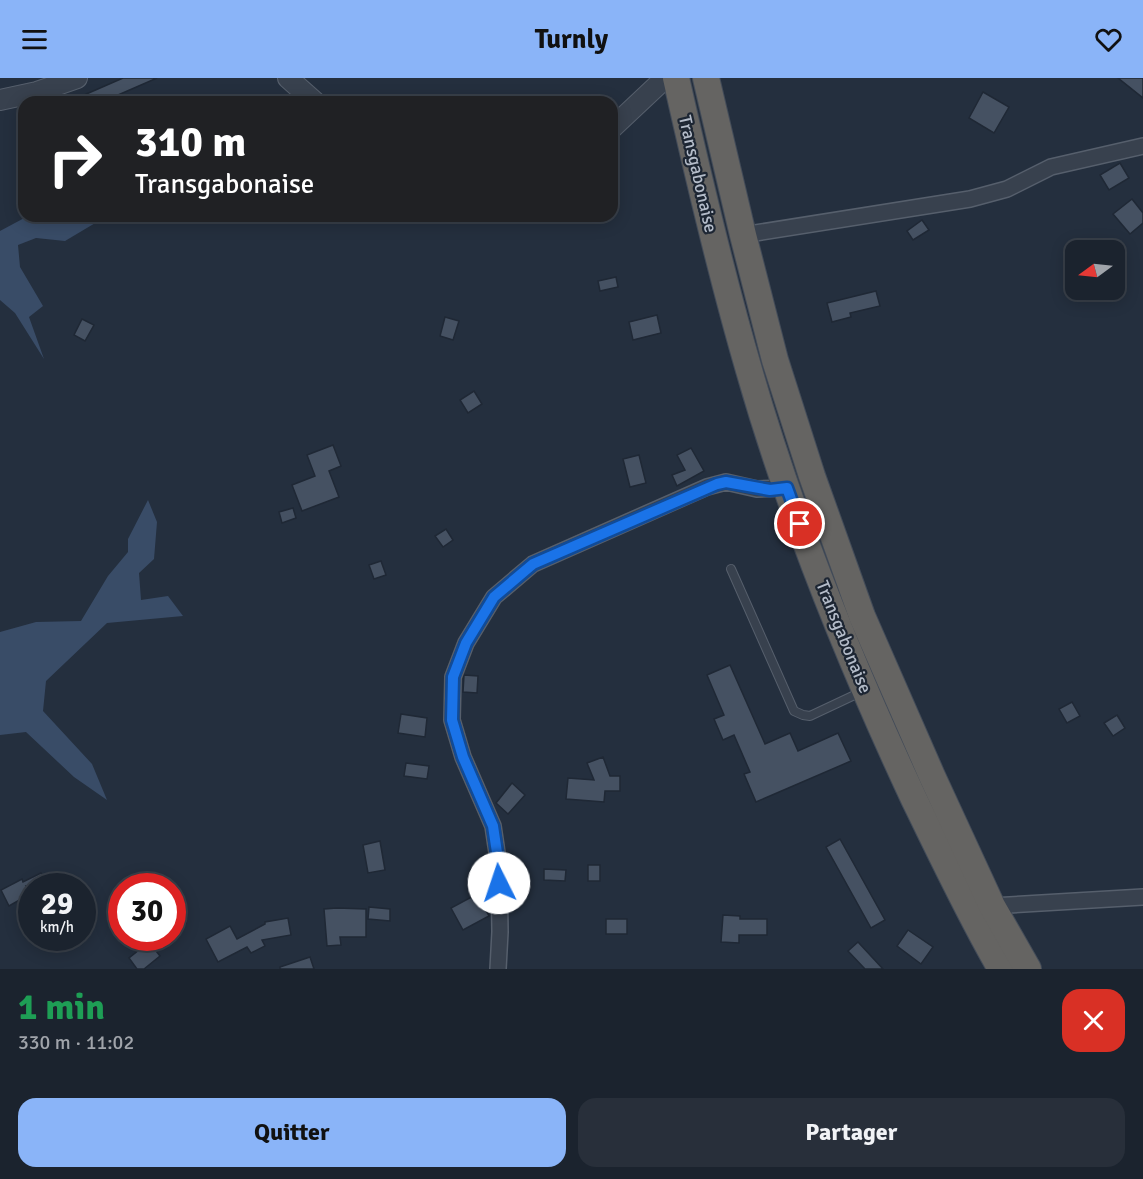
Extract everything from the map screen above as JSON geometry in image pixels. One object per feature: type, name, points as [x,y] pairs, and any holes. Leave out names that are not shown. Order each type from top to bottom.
[{"type":"highway","name":"Transgabonaise","points":[[676,78],[731,304],[749,370],[787,488],[865,690],[938,848],[1001,969]]},
{"type":"highway","name":"Transgabonaise","points":[[706,78],[743,235],[779,370],[812,476],[862,616],[992,906],[1028,969]]},
{"type":"street","points":[[18,96],[77,78]]},
{"type":"street","points":[[288,78],[308,96]]},
{"type":"street","points":[[618,122],[662,81],[671,78]]},
{"type":"street","points":[[0,100],[18,96]]},
{"type":"street","points":[[743,235],[970,199],[1007,189],[1051,167],[1143,146]]},
{"type":"street","points":[[498,969],[499,866],[493,826],[463,757],[452,720],[453,677],[466,643],[494,597],[533,564],[707,487],[726,482],[757,489],[787,488]]},
{"type":"street","points":[[992,906],[1143,897]]},
{"type":"lane","points":[[731,569],[794,711],[810,716],[865,690]]},
{"type":"water","points":[[18,221],[97,222],[65,241],[36,238],[18,245],[20,267],[43,306],[29,317],[44,359],[15,313],[0,300],[0,231]]},
{"type":"water","points":[[148,500],[157,522],[154,559],[139,573],[141,600],[168,596],[183,616],[107,623],[46,681],[43,711],[92,764],[107,800],[74,777],[26,732],[0,735],[0,632],[36,622],[81,621],[108,576],[128,552],[128,539]]},
{"type":"building","points":[[123,78],[157,78],[116,96],[82,96]]},
{"type":"building","points":[[1118,78],[1143,78],[1143,98]]},
{"type":"building","points":[[983,92],[1009,107],[994,133],[969,118]]},
{"type":"building","points":[[1120,163],[1129,178],[1109,190],[1100,175]]},
{"type":"building","points":[[1132,199],[1143,213],[1143,223],[1130,234],[1113,214]]},
{"type":"building","points":[[922,220],[929,230],[913,240],[907,231]]},
{"type":"building","points":[[616,277],[618,287],[600,291],[598,281]]},
{"type":"building","points":[[876,291],[880,306],[850,313],[851,317],[832,322],[827,303]]},
{"type":"building","points":[[657,315],[661,333],[633,340],[629,322]]},
{"type":"building","points":[[445,317],[459,321],[453,340],[440,336]]},
{"type":"building","points":[[82,319],[94,325],[85,341],[74,335]]},
{"type":"building","points":[[474,391],[482,404],[468,413],[460,400]]},
{"type":"building","points":[[333,445],[341,466],[329,471],[339,497],[302,511],[292,485],[315,476],[307,455]]},
{"type":"building","points":[[691,448],[704,471],[677,486],[672,475],[685,470],[677,455]]},
{"type":"building","points":[[639,455],[646,483],[630,487],[623,459]]},
{"type":"building","points":[[293,508],[296,518],[282,523],[279,512]]},
{"type":"building","points":[[446,529],[453,540],[443,547],[435,536]]},
{"type":"building","points":[[381,561],[386,575],[374,579],[369,565]]},
{"type":"building","points":[[730,665],[765,744],[790,733],[798,751],[838,733],[851,761],[756,802],[744,774],[750,772],[734,735],[723,740],[714,719],[724,715],[707,675]]},
{"type":"building","points":[[464,675],[478,676],[477,693],[463,692]]},
{"type":"building","points":[[1072,702],[1080,716],[1067,723],[1059,709]]},
{"type":"building","points":[[401,714],[427,718],[425,737],[398,733]]},
{"type":"building","points":[[1117,715],[1125,728],[1113,736],[1104,723]]},
{"type":"building","points":[[603,757],[610,776],[620,776],[620,791],[605,791],[604,802],[566,799],[568,778],[594,780],[587,763]]},
{"type":"building","points":[[406,763],[429,766],[427,779],[404,776]]},
{"type":"building","points":[[512,783],[525,795],[508,814],[496,803]]},
{"type":"building","points":[[840,839],[885,920],[871,928],[826,847]]},
{"type":"building","points":[[380,841],[385,870],[368,873],[363,845]]},
{"type":"building","points":[[588,865],[600,865],[600,881],[588,881]]},
{"type":"building","points":[[544,869],[566,870],[565,881],[544,880]]},
{"type":"building","points":[[18,881],[18,901],[9,906],[1,890]]},
{"type":"building","points":[[477,894],[489,916],[463,930],[451,908]]},
{"type":"building","points":[[369,907],[390,909],[390,921],[368,919]]},
{"type":"building","points":[[324,909],[366,909],[366,937],[340,937],[341,945],[327,946]]},
{"type":"building","points":[[723,915],[740,916],[740,919],[767,919],[767,935],[739,935],[739,943],[721,942]]},
{"type":"building","points":[[288,918],[291,935],[262,940],[265,946],[251,953],[247,947],[218,962],[206,939],[230,926],[237,939],[265,922]]},
{"type":"building","points":[[606,919],[627,919],[627,934],[606,934]]},
{"type":"building","points":[[908,930],[933,947],[921,964],[897,946]]},
{"type":"building","points":[[858,942],[883,969],[865,969],[848,951]]},
{"type":"building","points":[[138,951],[156,951],[160,956],[144,969],[137,969],[129,958]]},
{"type":"building","points":[[310,957],[314,969],[280,969],[280,967]]},
{"type":"route","points":[[499,883],[493,826],[463,757],[452,720],[453,677],[466,643],[494,597],[533,564],[717,484],[726,482],[770,490],[787,488],[800,524]]}]
